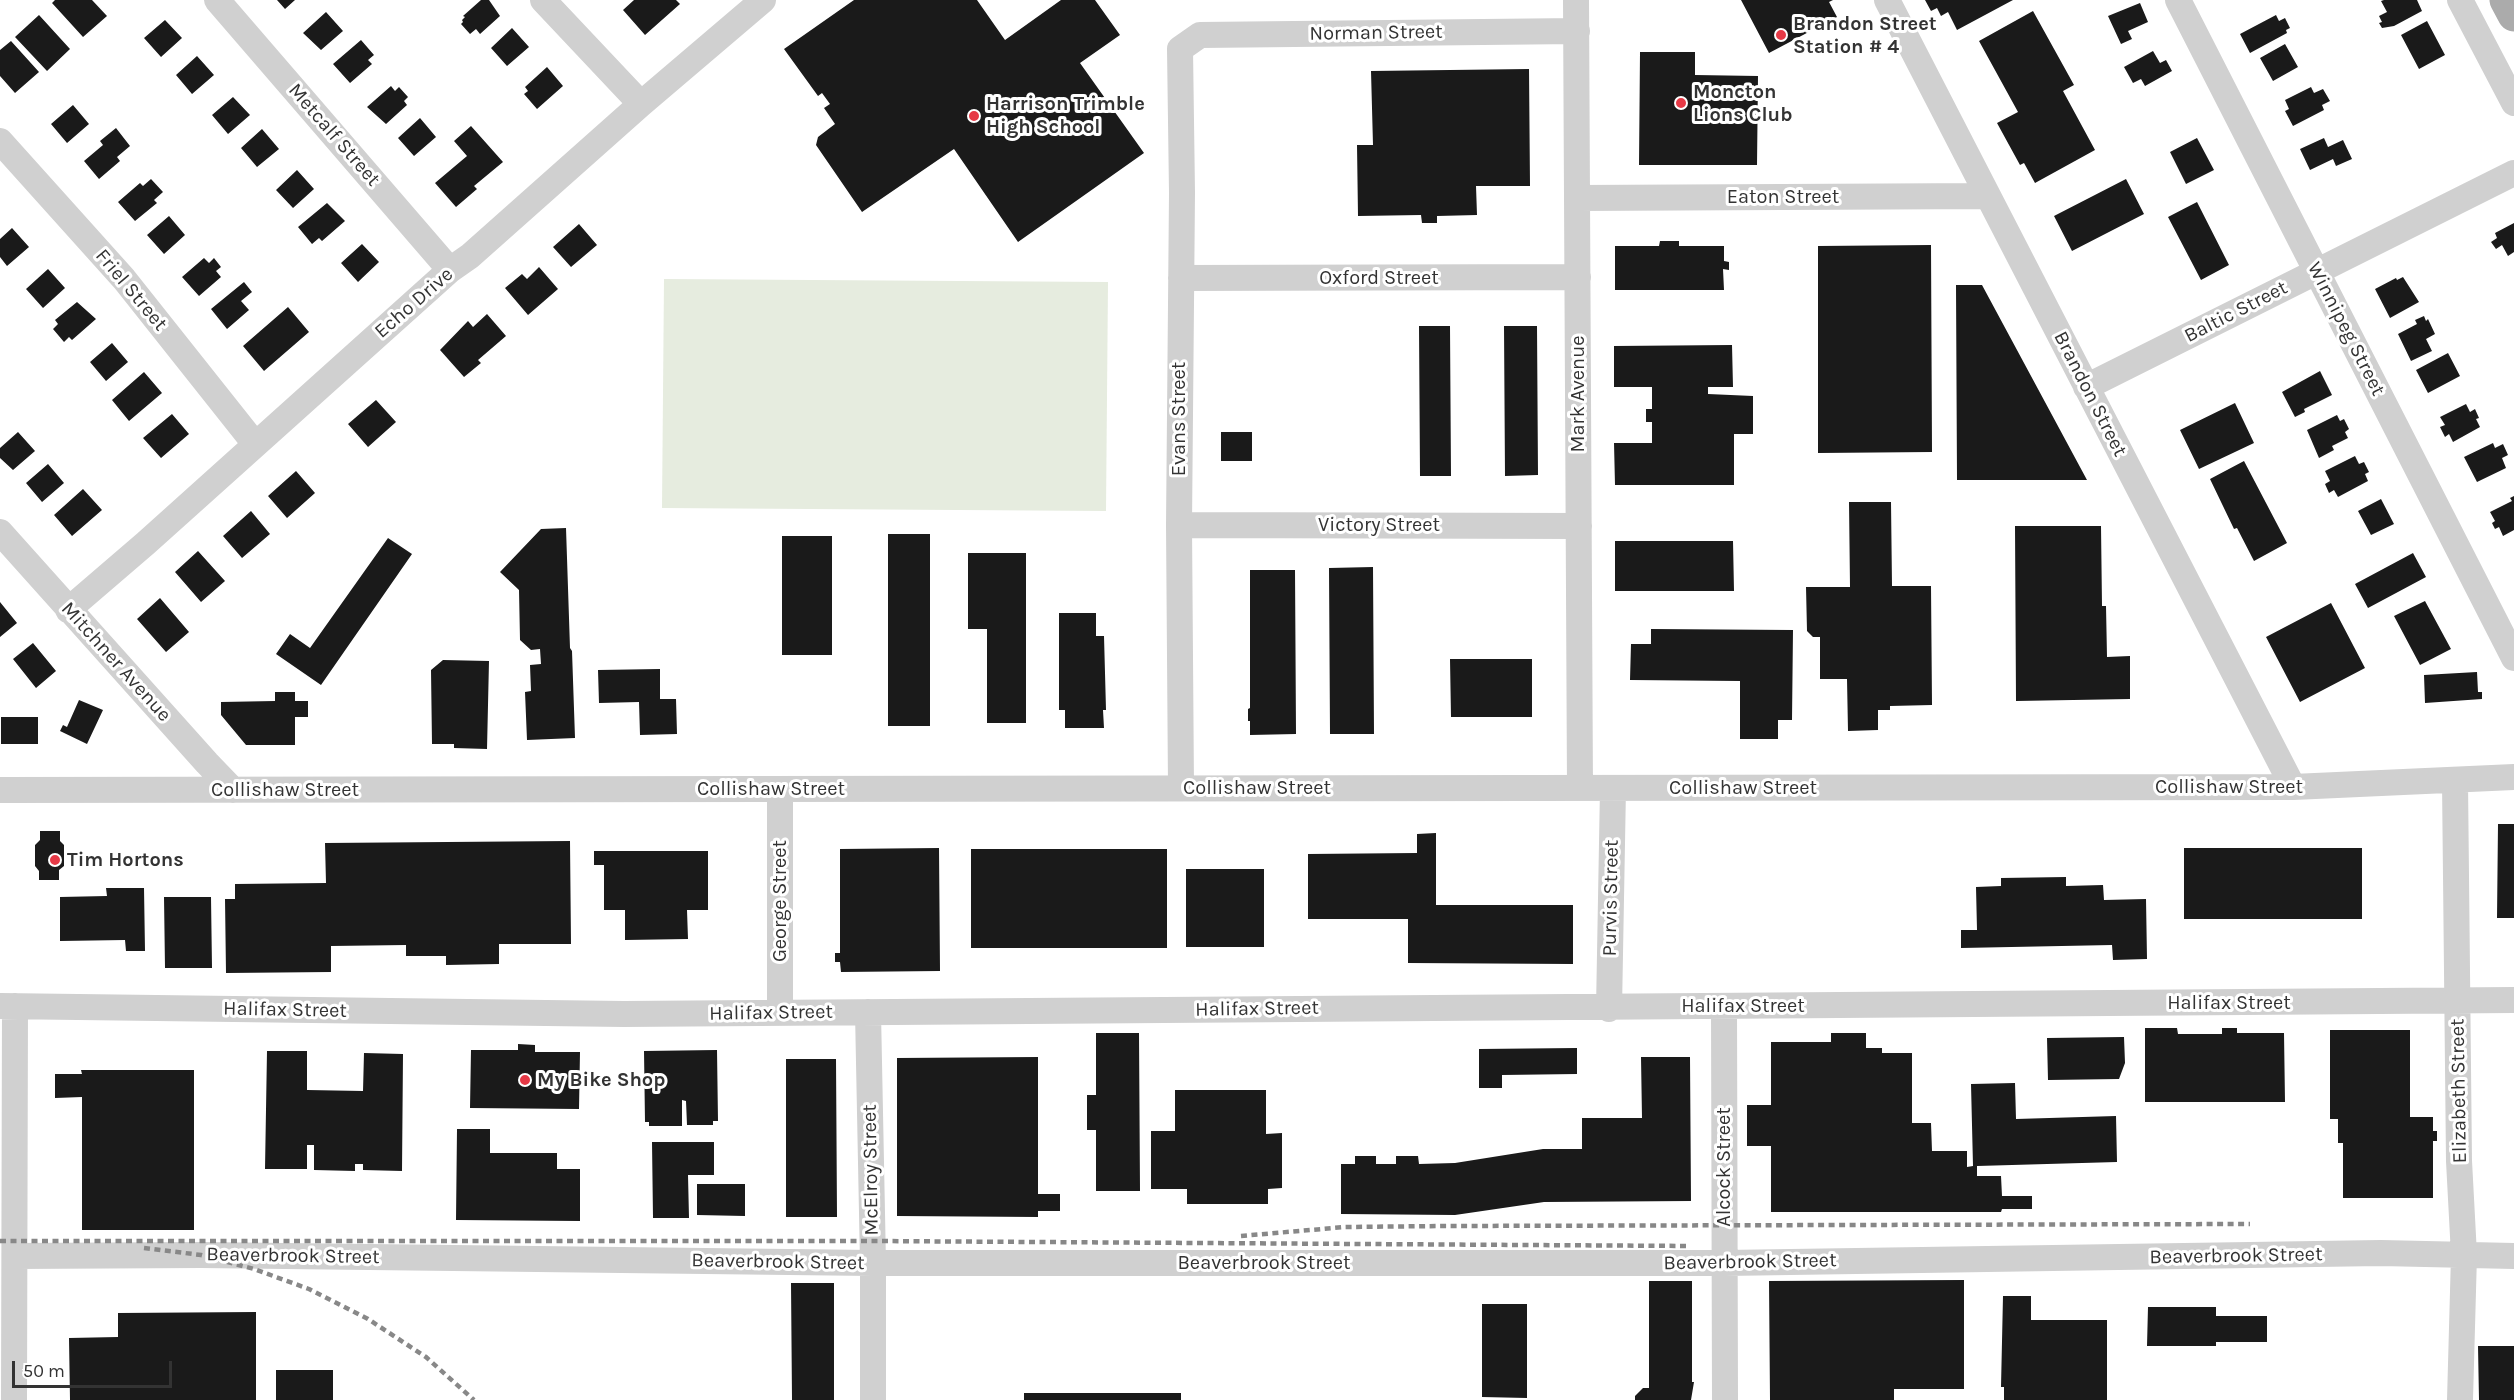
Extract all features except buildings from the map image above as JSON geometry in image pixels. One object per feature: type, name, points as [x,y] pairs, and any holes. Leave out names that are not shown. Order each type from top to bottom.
[{"type":"main road","points":[[2506,0],[2514,15]]},
{"type":"street","name":"Metcalf Street","points":[[216,0],[450,270]]},
{"type":"street","points":[[543,0],[641,104]]},
{"type":"street","name":"Echo Drive","points":[[68,610],[450,270],[476,251],[641,104],[763,0]]},
{"type":"street","name":"Mark Avenue","points":[[1576,0],[1580,788]]},
{"type":"street","name":"Brandon Street","points":[[1887,0],[2292,787]]},
{"type":"street","name":"Winnipeg Street","points":[[2178,0],[2514,658]]},
{"type":"street","points":[[2460,0],[2514,104]]},
{"type":"street","name":"Norman Street","points":[[1180,49],[1200,35],[1576,30]]},
{"type":"street","name":"Evans Street","points":[[1180,49],[1181,788]]},
{"type":"street","name":"Friel Street","points":[[0,141],[124,279],[255,444]]},
{"type":"street","name":"Baltic Street","points":[[2086,387],[2514,173]]},
{"type":"street","name":"Eaton Street","points":[[1577,198],[1988,196]]},
{"type":"street","name":"Oxford Street","points":[[1181,278],[1578,277]]},
{"type":"street","name":"Victory Street","points":[[1179,525],[1579,526]]},
{"type":"street","name":"Mitchner Avenue","points":[[0,532],[68,610],[233,790]]},
{"type":"street","name":"Collishaw Street","points":[[0,790],[2292,787],[2514,777]]},
{"type":"street","name":"Elizabeth Street","points":[[2455,781],[2459,1161],[2464,1255],[2460,1400]]},
{"type":"street","name":"Purvis Street","points":[[1609,1009],[1613,788]]},
{"type":"street","name":"George Street","points":[[780,789],[780,1012]]},
{"type":"street","name":"Halifax Street","points":[[8,1006],[624,1014],[1579,1005],[1609,1009],[1684,1005],[1724,1007],[2514,1000]]},
{"type":"street","points":[[8,1006],[15,1256],[14,1400]]},
{"type":"street","name":"Alcock Street","points":[[1724,1007],[1725,1400]]},
{"type":"street","name":"McElroy Street","points":[[868,1012],[873,1400]]},
{"type":"street","name":"Beaverbrook Street","points":[[15,1256],[201,1255],[873,1263],[1725,1263],[2381,1253],[2514,1256]]},
{"type":"shaded area","points":[[664,279],[1108,282],[1106,511],[662,508]]},
{"type":"railway","points":[[1241,1236],[1345,1227],[2250,1224]]},
{"type":"railway","points":[[0,1241],[873,1241],[1690,1246]]},
{"type":"railway","points":[[144,1248],[201,1255],[254,1269],[309,1289],[368,1319],[426,1357],[474,1400]]},
{"type":"place","name":"Brandon Street Station # 4","points":[[1781,35]]},
{"type":"place","name":"Moncton Lions Club","points":[[1681,103]]},
{"type":"place","name":"Harrison Trimble High School","points":[[974,116]]},
{"type":"place","name":"Tim Hortons","points":[[55,860]]},
{"type":"place","name":"My Bike Shop","points":[[525,1080]]}]
